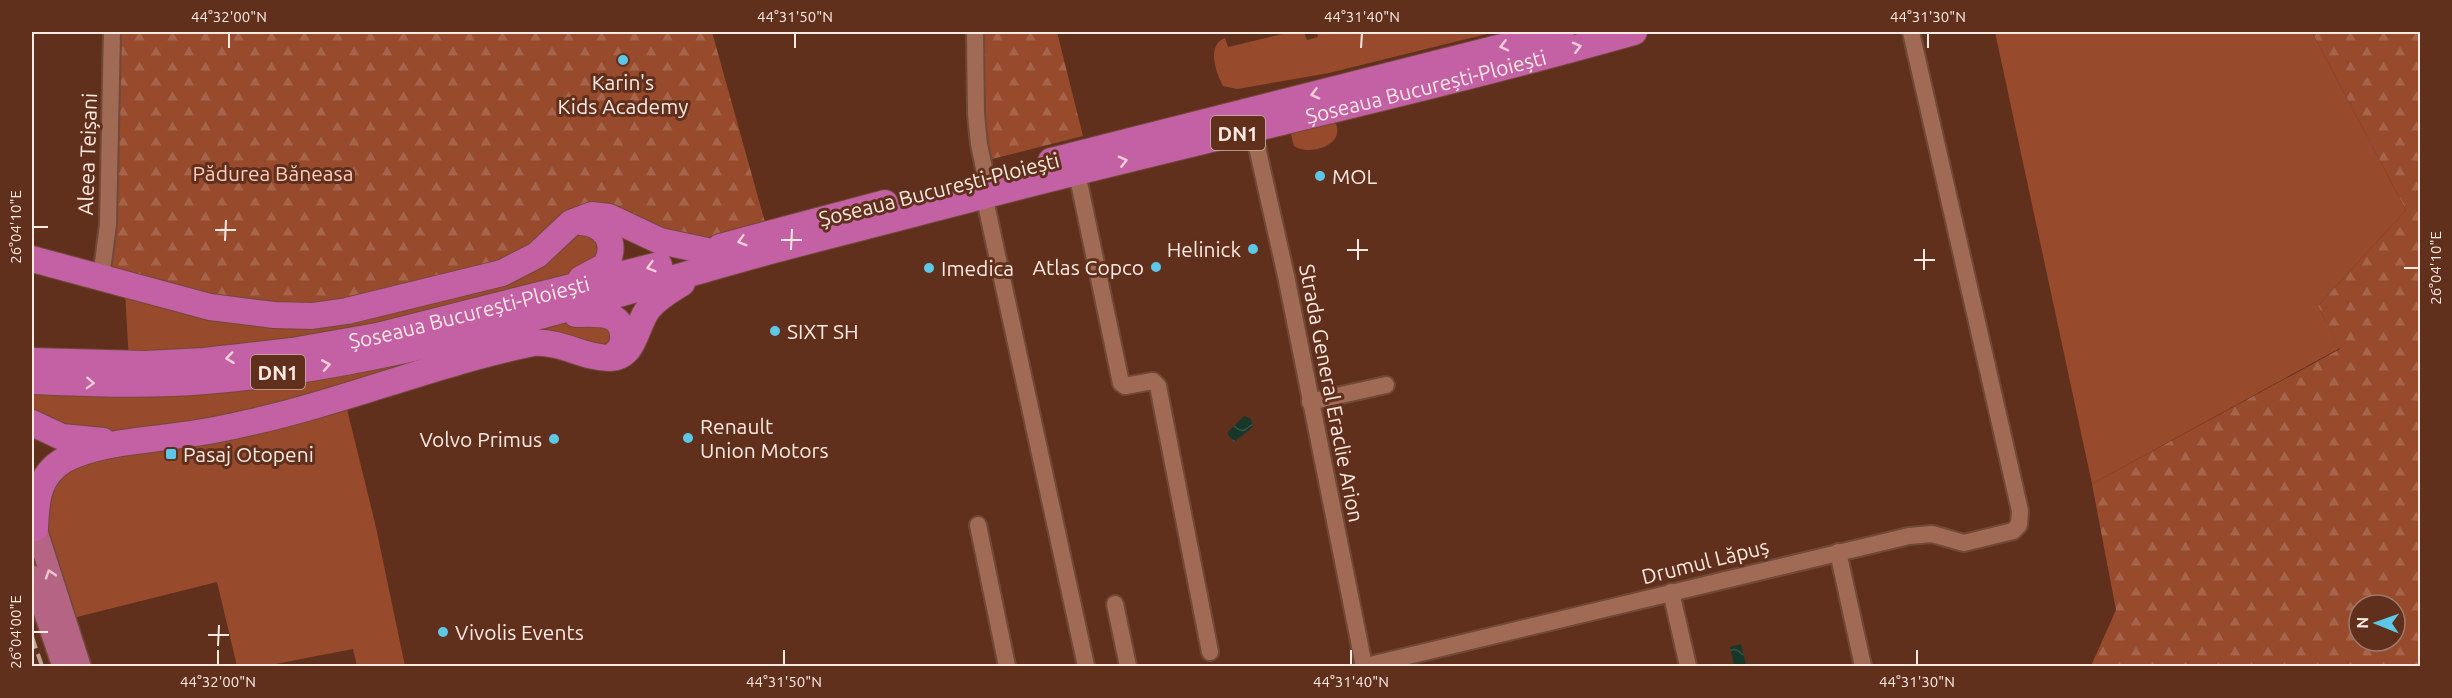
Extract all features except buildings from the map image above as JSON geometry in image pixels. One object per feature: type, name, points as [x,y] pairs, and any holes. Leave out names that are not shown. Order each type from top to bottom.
[{"type":"highway","name":"Șoseaua București-Ploiești","points":[[32,361],[96,364],[204,362],[292,351],[517,312],[1561,32]]},
{"type":"highway","name":"Șoseaua București-Ploiești","points":[[985,186],[1077,172],[1350,106],[1634,32]]},
{"type":"highway","points":[[32,259],[69,271],[210,307],[274,315],[334,314],[502,273],[537,255],[571,223],[584,216],[600,215],[706,260],[654,303],[644,315],[628,351],[621,357],[596,356],[556,344],[533,343],[273,417],[204,432],[124,442],[99,449],[63,461],[45,478],[38,493],[33,522]]},
{"type":"highway","points":[[546,305],[604,266],[610,254],[610,241],[602,228],[589,222],[571,223]]},
{"type":"highway","points":[[32,276],[50,271],[69,271]]},
{"type":"highway","points":[[546,305],[615,318],[620,324],[623,338],[619,350],[610,358]]},
{"type":"highway","name":"Șoseaua București-Ploiești","points":[[32,381],[193,382],[294,371],[381,356],[517,312]]},
{"type":"highway","points":[[32,423],[62,437],[124,442]]},
{"type":"highway","points":[[32,433],[62,445],[99,449]]},
{"type":"main road","points":[[33,522],[80,666]]},
{"type":"main road","points":[[32,576],[63,666]]},
{"type":"street","name":"Aleea Teișani","points":[[101,278],[108,225],[112,32]]},
{"type":"street","points":[[975,32],[976,114],[985,186]]},
{"type":"street","name":"Drumul Lăpuș","points":[[1365,666],[1385,664],[1671,592],[1909,536],[1932,534],[1964,543],[2013,531],[2019,525],[2020,511],[1911,32]]},
{"type":"street","name":"Strada General Eraclie Arion","points":[[1253,129],[1286,276],[1365,666]]},
{"type":"street","name":"Șoseaua București-Ploiești","points":[[1077,172],[1121,383],[1125,386],[1153,381],[1158,386],[1210,652]]},
{"type":"street","name":"Șoseaua București-Ploiești","points":[[985,186],[1086,666]]},
{"type":"street","points":[[1310,402],[1386,385]]},
{"type":"street","points":[[978,525],[1007,666]]},
{"type":"street","points":[[1838,552],[1863,666]]},
{"type":"street","points":[[1671,592],[1688,666]]},
{"type":"street","points":[[1115,604],[1128,666]]},
{"type":"green space","name":"Pădurea Băneasa","points":[[112,32],[712,32],[768,233],[707,251],[609,217],[548,245],[334,314],[101,278]]},
{"type":"green space","points":[[980,32],[1057,32],[1083,136],[992,159],[984,141]]},
{"type":"green space","points":[[1291,32],[1304,32],[1307,40],[1318,37],[1317,32],[1495,32],[1329,73],[1237,89],[1223,86],[1214,60],[1214,53],[1219,42],[1225,38],[1228,47]]},
{"type":"green space","points":[[1995,32],[2312,32],[2406,210],[2318,306],[2340,348],[2092,484]]},
{"type":"green space","points":[[2312,32],[2420,32],[2420,666],[2091,666],[2116,610],[2092,484],[2340,349],[2318,306],[2406,210]]},
{"type":"green space","points":[[1332,122],[1336,124],[1337,132],[1335,138],[1324,147],[1308,150],[1294,146],[1291,135],[1294,131]]},
{"type":"green space","points":[[596,225],[605,266],[377,336],[129,363],[125,291],[537,255]]},
{"type":"green space","points":[[549,314],[609,315],[619,350],[564,345],[344,397],[375,523],[405,666],[357,666],[353,649],[265,666],[237,666],[217,582],[65,620],[36,505],[74,455],[32,423],[32,381]]},
{"type":"water","points":[[1244,416],[1251,419],[1253,427],[1234,442],[1227,433]]},
{"type":"water","points":[[1741,644],[1746,665],[1734,666],[1730,647]]},
{"type":"railway","points":[[32,637],[42,666]]},
{"type":"place","name":"Karin's Kids Academy","points":[[623,60]]},
{"type":"place","name":"MOL","points":[[1320,176]]},
{"type":"place","name":"Helinick","points":[[1253,249]]},
{"type":"place","name":"Atlas Copco","points":[[1156,267]]},
{"type":"place","name":"Imedica","points":[[929,268]]},
{"type":"place","name":"SIXT SH","points":[[775,331]]},
{"type":"place","name":"Renault Union Motors","points":[[688,438]]},
{"type":"place","name":"Volvo Primus","points":[[554,439]]},
{"type":"place","name":"Pasaj Otopeni","points":[[171,454]]},
{"type":"place","name":"Vivolis Events","points":[[443,632]]}]
